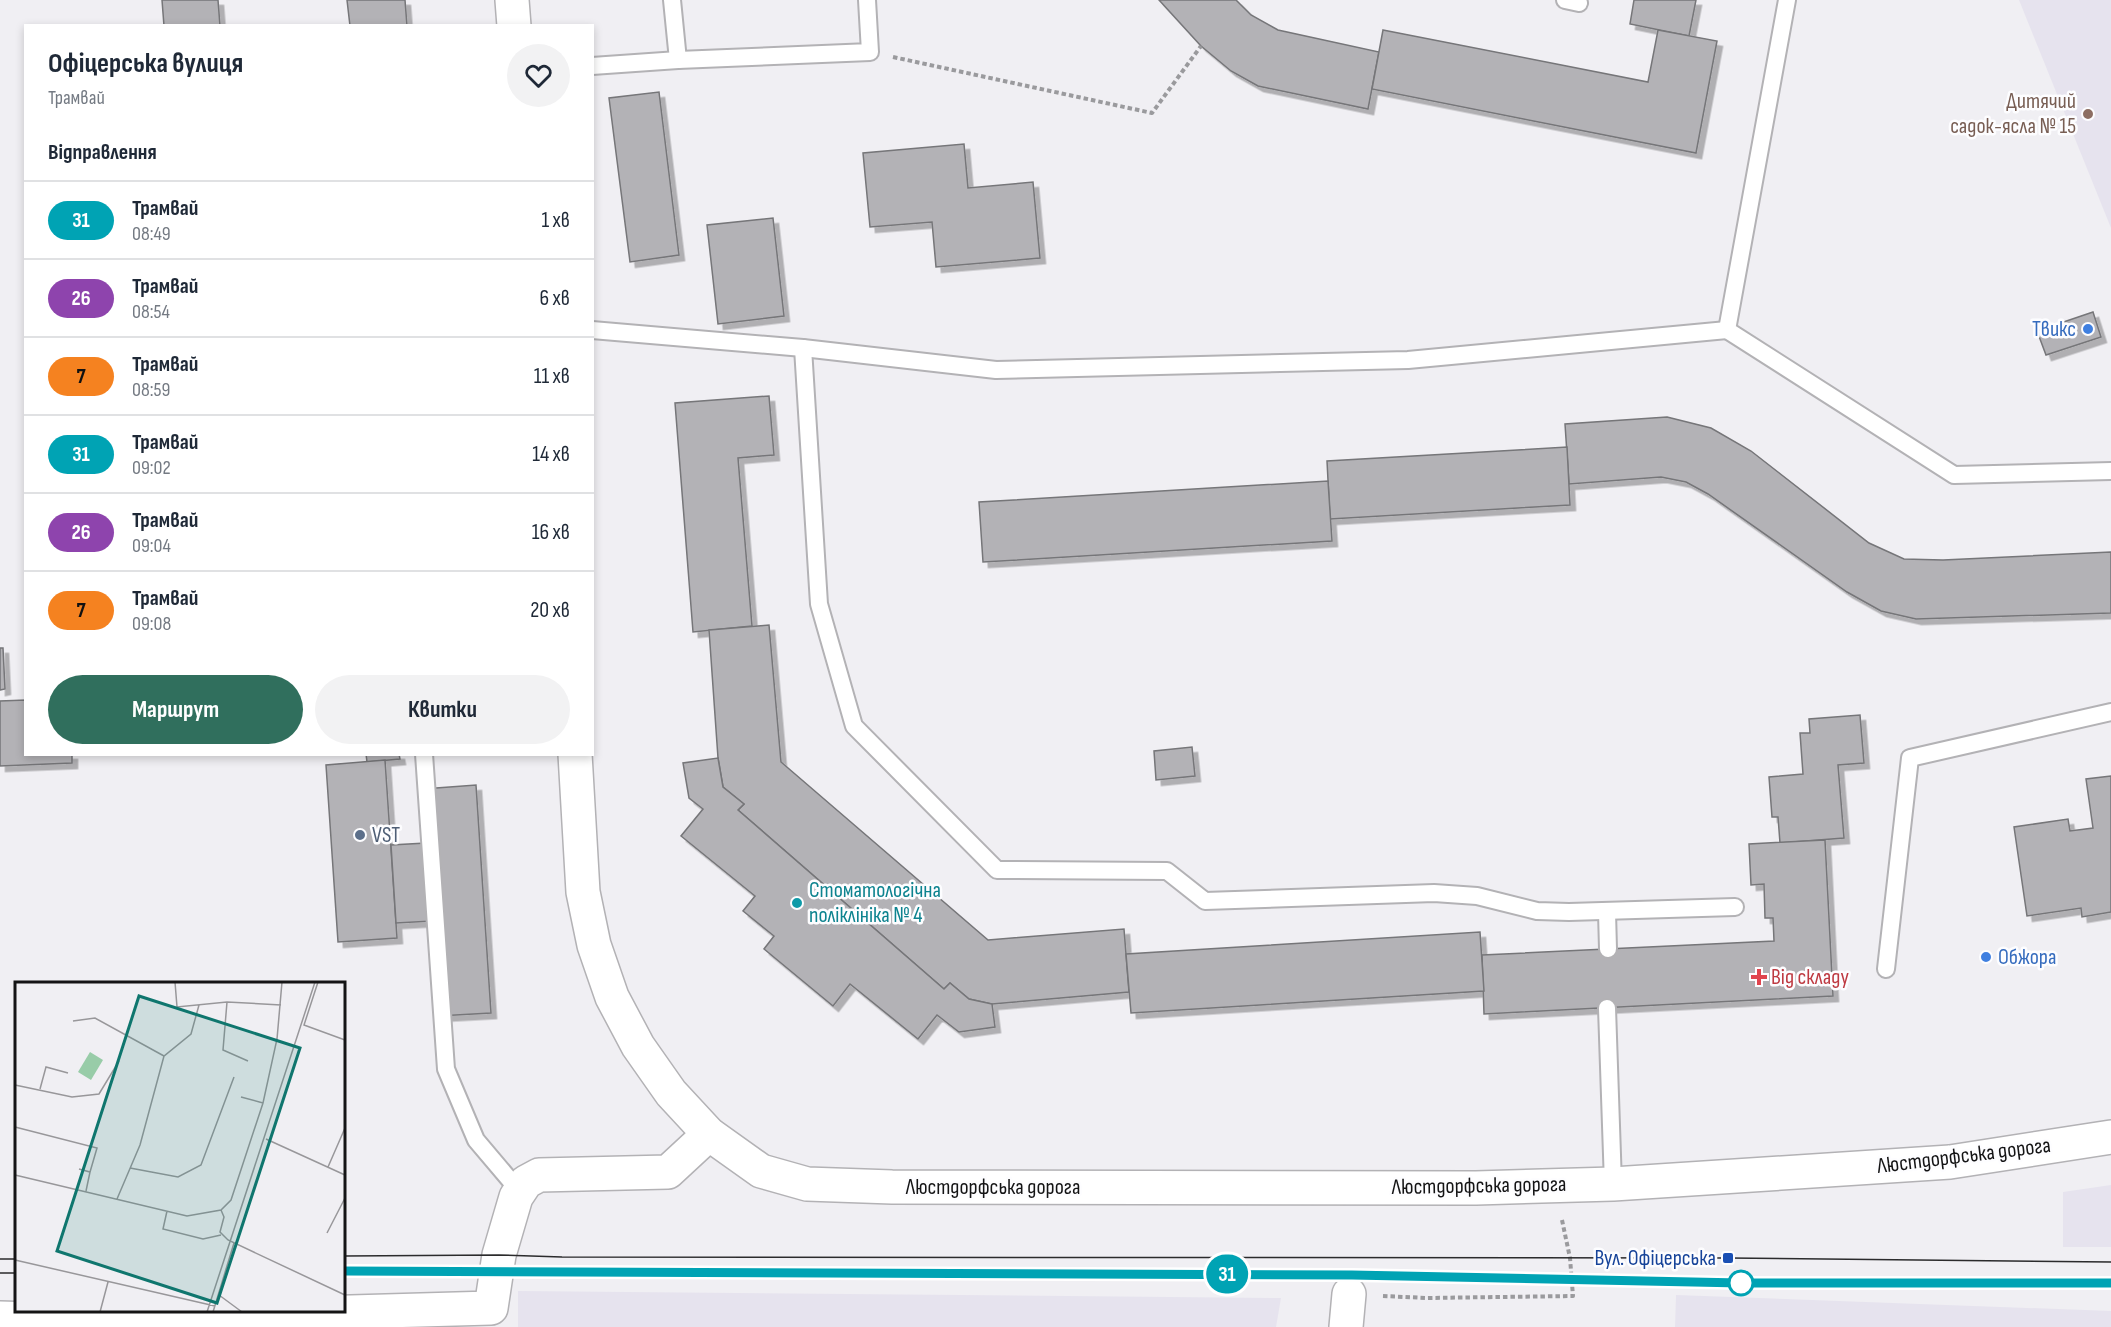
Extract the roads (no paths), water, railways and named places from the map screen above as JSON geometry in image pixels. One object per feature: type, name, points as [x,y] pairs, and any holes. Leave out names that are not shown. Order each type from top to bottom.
[{"type":"main road","points":[[512,0],[514,24]]},
{"type":"main road","name":"Люстдорфська дорога","points":[[575,756],[583,892],[594,945],[612,997],[638,1046],[671,1093],[709,1134],[761,1171],[807,1184],[892,1187],[1287,1188],[1476,1188],[1613,1184],[1950,1162],[2111,1137]]},
{"type":"main road","points":[[0,1318],[63,1323],[490,1317],[499,1255],[516,1197],[526,1182],[540,1174],[668,1172],[709,1134]]},
{"type":"main road","points":[[1346,1327],[1349,1294]]},
{"type":"lane","points":[[672,0],[678,60]]},
{"type":"lane","points":[[594,66],[870,52],[867,0]]},
{"type":"lane","points":[[1727,330],[1787,0]]},
{"type":"lane","points":[[594,330],[804,348],[996,370],[1408,360],[1727,330],[1954,475],[2111,471]]},
{"type":"lane","points":[[804,348],[819,604],[854,726],[997,870],[1167,871],[1205,901],[1434,893],[1477,896],[1537,910],[1607,912],[1735,908]]},
{"type":"lane","points":[[1886,969],[1910,758],[2111,711]]},
{"type":"lane","points":[[424,756],[446,1070],[476,1140],[519,1192]]},
{"type":"lane","points":[[1607,912],[1608,949]]},
{"type":"lane","points":[[1607,1008],[1613,1184]]},
{"type":"tram line","points":[[345,1256],[1728,1258],[2111,1262]]},
{"type":"tram line","points":[[0,1259],[15,1259]]},
{"type":"tram line","points":[[345,1271],[1352,1275],[1741,1283],[2111,1283]]},
{"type":"tram line","name":"31","points":[[345,1271],[1352,1275],[1741,1283],[2111,1283]]},
{"type":"tram line","points":[[0,1273],[15,1273]]},
{"type":"place","name":"Дитячий садок-ясла № 15","points":[[2088,114]]},
{"type":"place","name":"Твикс","points":[[2088,329]]},
{"type":"place","name":"VST","points":[[360,835]]},
{"type":"place","name":"Стоматологічна поліклініка № 4","points":[[797,903]]},
{"type":"place","name":"Обжора","points":[[1986,957]]},
{"type":"place","name":"Від складу","points":[[1759,977]]},
{"type":"place","name":"Вул. Офіцерська","points":[[1728,1258]]}]
